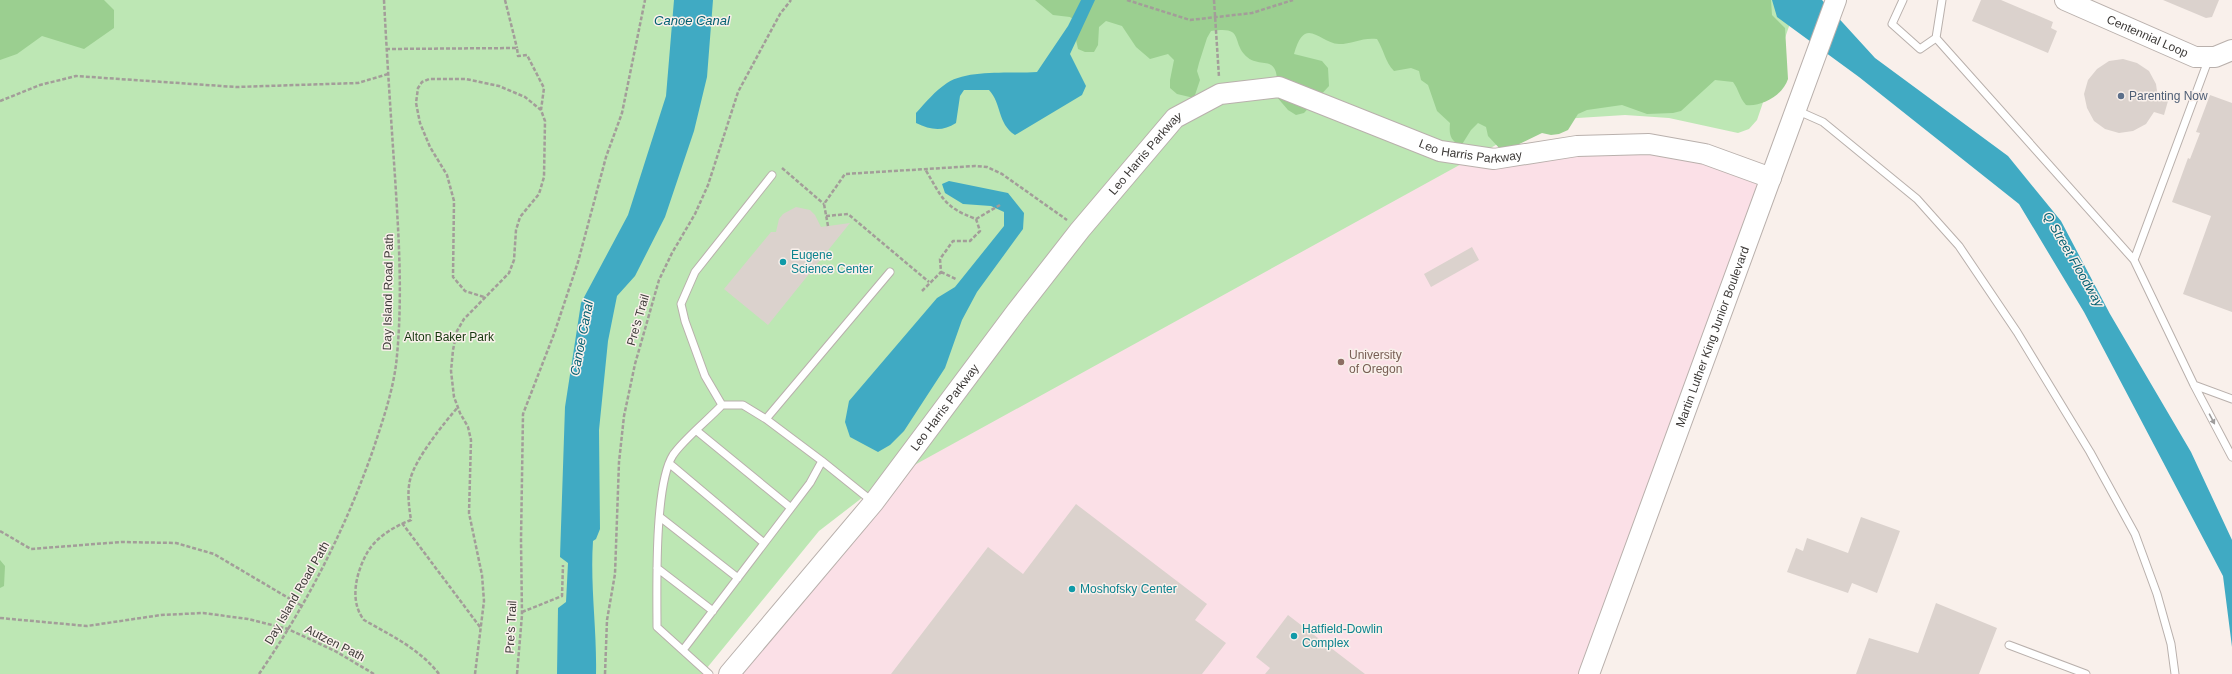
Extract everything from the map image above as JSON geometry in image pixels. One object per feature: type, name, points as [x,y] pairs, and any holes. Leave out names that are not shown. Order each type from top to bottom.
[{"type":"street","name":"Martin Luther King Junior Boulevard","points":[[1589,674],[1836,0]]},
{"type":"street","name":"Centennial Loop","points":[[2076,2],[2195,57],[2209,58],[2223,55],[2232,50]]},
{"type":"street","name":"Leo Harris Parkway","points":[[729,674],[874,502],[1016,312],[1080,230],[1175,118],[1220,94],[1279,87],[1440,151],[1494,159],[1577,146],[1649,144],[1704,154],[1771,178]]},
{"type":"lane","points":[[1903,0],[1892,24],[1920,49],[1936,38],[1942,0]]},
{"type":"lane","points":[[1936,38],[2134,260],[2194,385],[2232,457]]},
{"type":"lane","points":[[2134,260],[2209,58]]},
{"type":"lane","points":[[1796,110],[1823,122],[1917,199],[1959,246],[2017,332],[2090,452],[2135,534],[2157,594],[2171,644],[2175,674]]},
{"type":"lane","points":[[722,405],[705,376],[685,321],[681,304],[695,272],[772,175]]},
{"type":"lane","points":[[766,419],[890,272]]},
{"type":"lane","points":[[2194,385],[2232,399]]},
{"type":"lane","points":[[709,674],[657,627],[657,568],[660,517],[663,485],[673,456],[722,405],[742,405],[766,419],[874,502]]},
{"type":"lane","points":[[697,431],[791,508]]},
{"type":"lane","points":[[683,650],[791,508],[810,482],[822,461]]},
{"type":"lane","points":[[670,464],[764,543]]},
{"type":"lane","points":[[660,517],[738,578]]},
{"type":"lane","points":[[657,568],[713,611]]},
{"type":"lane","points":[[2009,645],[2086,674]]},
{"type":"path","name":"Day Island Road Path","points":[[259,674],[302,606],[329,557],[358,492],[383,420],[395,366],[400,260],[384,0]]},
{"type":"path","points":[[505,0],[518,56],[527,55],[544,88],[541,110]]},
{"type":"path","name":"Pre's Trail","points":[[517,674],[522,612],[521,532],[523,414],[554,334],[578,262],[606,157],[622,113],[645,0]]},
{"type":"path","name":"Pre's Trail","points":[[605,674],[607,620],[615,574],[619,462],[624,416],[635,364],[659,280],[672,253],[695,214],[708,185],[738,92],[780,14],[791,0]]},
{"type":"path","points":[[1127,0],[1190,20],[1252,13],[1292,0]]},
{"type":"path","points":[[1214,0],[1217,17],[1220,94]]},
{"type":"path","points":[[386,49],[517,48]]},
{"type":"path","points":[[0,101],[40,85],[76,76],[236,87],[358,83],[388,74]]},
{"type":"path","points":[[474,674],[484,595],[470,513],[471,440],[468,427],[458,407],[451,372],[457,331],[464,319],[509,273],[514,260],[516,230],[520,216],[539,194],[544,177],[546,121],[541,110],[525,97],[499,86],[466,79],[428,79],[422,82],[418,88],[416,103],[420,123],[430,147],[447,175],[454,201],[453,277],[465,291],[484,297]]},
{"type":"path","points":[[772,175],[780,166],[824,204],[828,226]]},
{"type":"path","points":[[824,204],[846,174],[987,167],[1002,174],[1080,230]]},
{"type":"path","points":[[925,169],[947,205],[976,219],[980,231],[970,241],[953,241],[940,259],[941,272]]},
{"type":"path","points":[[976,219],[1000,204]]},
{"type":"path","points":[[826,216],[848,214],[929,282]]},
{"type":"path","points":[[922,291],[929,282],[941,272]]},
{"type":"path","points":[[941,272],[956,279]]},
{"type":"path","points":[[439,674],[432,664],[412,649],[364,620],[359,613],[355,601],[356,581],[367,552],[396,526],[411,520],[408,502],[410,479],[428,446],[445,421],[458,407]]},
{"type":"path","points":[[402,523],[480,627]]},
{"type":"path","points":[[0,531],[31,549],[121,542],[176,543],[214,554],[302,606]]},
{"type":"path","points":[[522,612],[562,596],[563,565]]},
{"type":"path","name":"Autzen Path","points":[[0,618],[87,626],[160,615],[203,613],[248,619],[288,629],[335,651],[374,674]]},
{"type":"shaded area","name":"University of Oregon","points":[[1649,144],[1771,178],[1589,674],[729,674],[942,412],[1440,151]]},
{"type":"green space","name":"Alton Baker Park","points":[[0,0],[1798,0],[1757,120],[1749,129],[1738,133],[1669,118],[1625,115],[1562,119],[1514,135],[880,484],[819,531],[702,674],[0,674]]},
{"type":"green space","points":[[0,0],[104,0],[114,10],[114,28],[84,49],[42,36],[17,54],[0,60]]},
{"type":"green space","points":[[1035,0],[1771,0],[1772,15],[1785,28],[1788,79],[1782,90],[1777,95],[1759,104],[1746,105],[1733,82],[1715,80],[1681,111],[1673,113],[1647,114],[1622,105],[1587,110],[1578,114],[1568,130],[1559,134],[1551,135],[1542,133],[1509,149],[1501,150],[1488,136],[1486,127],[1478,123],[1471,130],[1461,146],[1452,139],[1450,123],[1437,111],[1428,85],[1421,80],[1419,71],[1411,68],[1394,71],[1377,39],[1367,39],[1339,44],[1332,43],[1313,34],[1308,33],[1303,35],[1298,42],[1294,54],[1322,61],[1328,68],[1329,86],[1304,113],[1296,115],[1288,110],[1276,96],[1276,71],[1273,66],[1250,59],[1240,48],[1235,35],[1228,30],[1211,31],[1207,38],[1197,71],[1200,80],[1194,98],[1177,94],[1170,88],[1174,60],[1168,54],[1150,59],[1136,47],[1122,26],[1106,21],[1099,27],[1098,45],[1094,52],[1085,52],[1078,49],[1076,40],[1077,22],[1070,17],[1053,15]]},
{"type":"green space","points":[[0,560],[5,566],[4,586],[0,588]]},
{"type":"water","name":"Canoe Canal","points":[[674,0],[713,0],[707,77],[694,131],[665,217],[635,276],[617,296],[608,341],[599,430],[600,529],[596,539],[593,541],[592,558],[596,674],[557,674],[558,608],[566,602],[568,563],[560,557],[565,407],[581,303],[628,215],[666,96]]},
{"type":"water","points":[[1081,0],[1095,0],[1070,54],[1086,86],[1082,95],[1015,135],[1005,125],[996,101],[989,90],[964,90],[960,96],[956,123],[951,126],[936,129],[916,123],[916,113],[923,105],[943,86],[956,79],[978,74],[1037,72],[1068,26]]},
{"type":"water","name":"Q Street Floodway","points":[[1772,0],[1822,0],[1875,58],[2008,156],[2061,221],[2110,314],[2191,452],[2232,540],[2232,647],[2223,576],[2084,312],[2019,204],[1859,77],[1777,17]]},
{"type":"water","points":[[949,181],[1008,193],[1024,213],[1023,229],[977,292],[962,320],[945,368],[904,431],[890,445],[878,452],[850,437],[845,422],[849,401],[937,298],[955,287],[1004,226],[1004,212],[991,206],[963,204],[945,193],[942,184]]},
{"type":"building","points":[[1981,0],[2001,0],[2053,22],[2051,28],[2057,31],[2048,53],[1972,21]]},
{"type":"building","points":[[2163,0],[2219,0],[2212,17],[2206,18]]},
{"type":"building","name":"Parenting Now","points":[[2123,59],[2137,63],[2149,71],[2156,84],[2158,98],[2168,101],[2164,115],[2154,112],[2146,124],[2133,131],[2119,133],[2105,129],[2094,121],[2087,108],[2084,94],[2088,80],[2097,69],[2109,61]]},
{"type":"building","points":[[2210,95],[2232,103],[2232,312],[2183,294],[2211,216],[2172,202],[2188,158],[2190,159],[2200,133],[2196,132]]},
{"type":"building","points":[[796,207],[810,210],[815,215],[821,227],[850,223],[768,325],[724,289],[771,232],[776,232],[779,219],[783,214]]},
{"type":"building","points":[[1472,247],[1479,260],[1431,287],[1424,274]]},
{"type":"building","name":"Moshofsky Center","points":[[1076,504],[1207,604],[1195,620],[1226,643],[1202,674],[891,674],[988,547],[1023,574]]},
{"type":"building","points":[[1861,517],[1900,531],[1877,593],[1852,583],[1848,593],[1787,572],[1796,548],[1803,551],[1807,538],[1848,553]]},
{"type":"building","points":[[1936,603],[1997,628],[1979,674],[1856,674],[1869,638],[1918,653]]},
{"type":"building","name":"Hatfield-Dowlin Complex","points":[[1288,615],[1365,674],[1265,674],[1270,668],[1256,657]]},
{"type":"place","name":"Parenting Now","points":[[2121,96]]},
{"type":"place","name":"Eugene Science Center","points":[[783,262]]},
{"type":"place","name":"University of Oregon","points":[[1341,362]]},
{"type":"place","name":"Moshofsky Center","points":[[1072,589]]},
{"type":"place","name":"Hatfield-Dowlin Complex","points":[[1294,636]]}]
